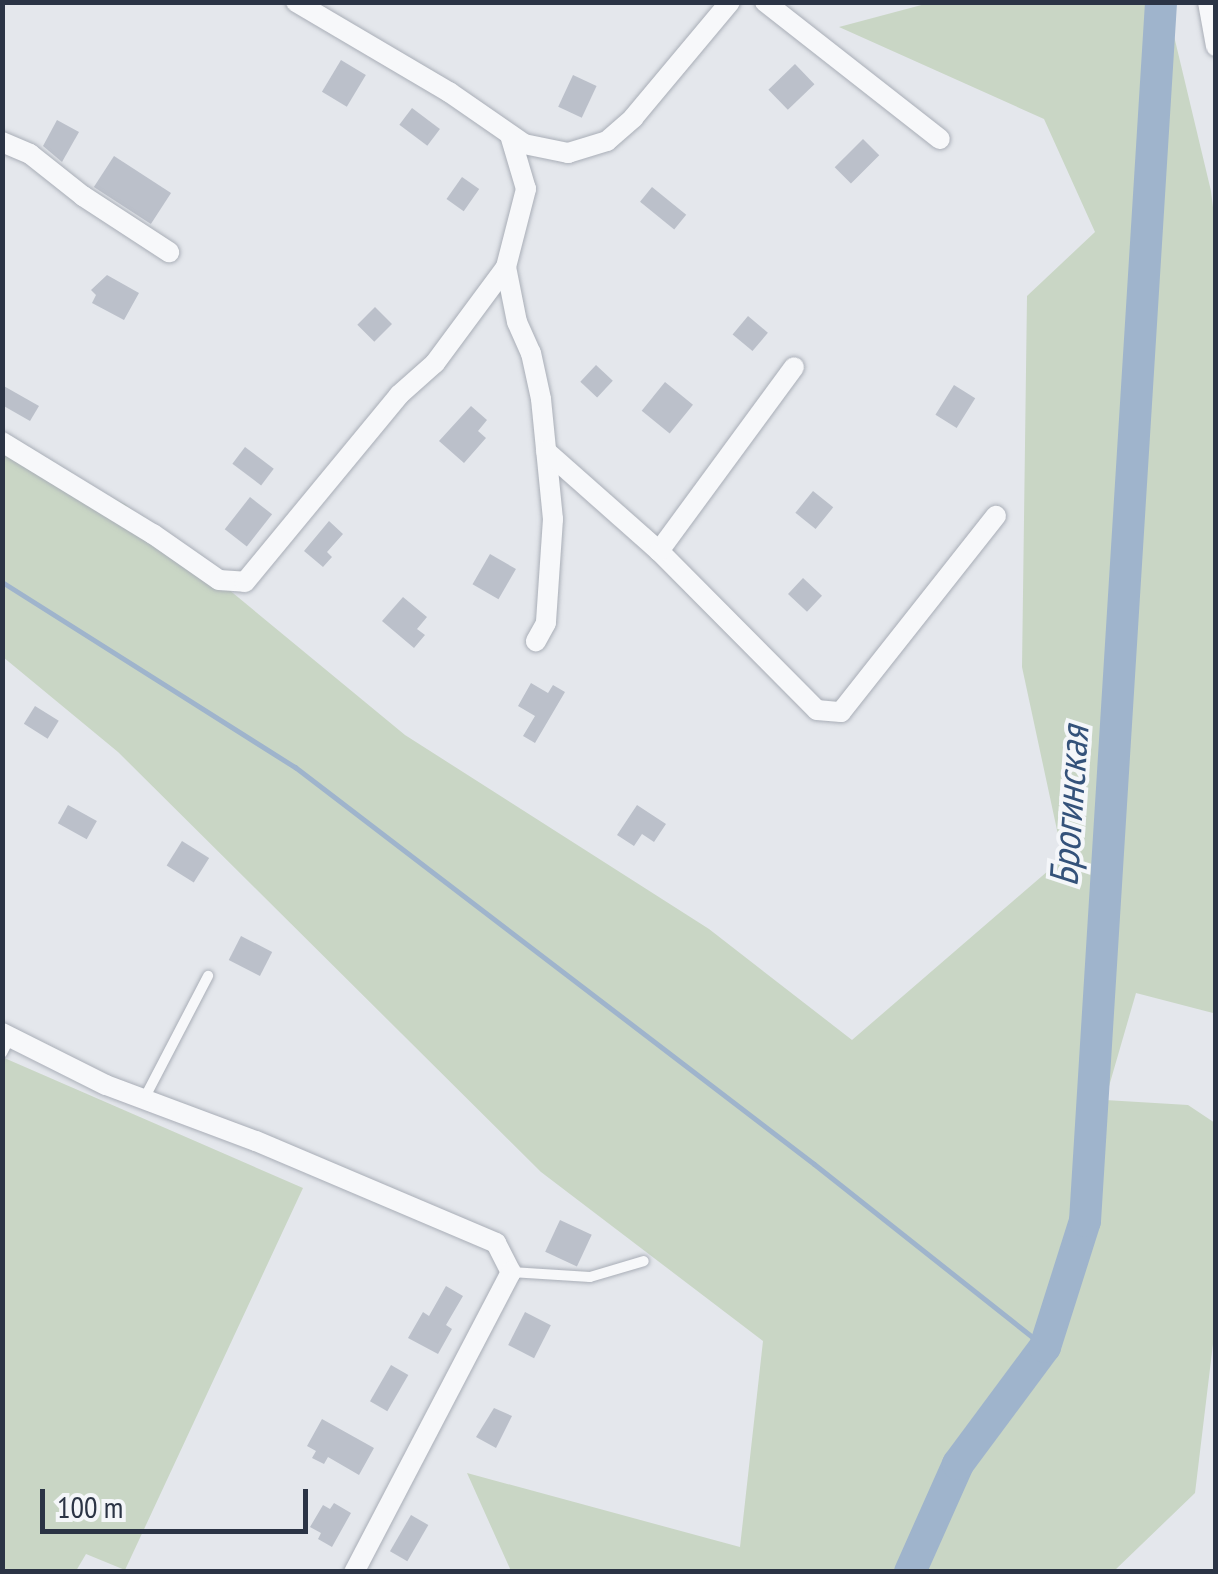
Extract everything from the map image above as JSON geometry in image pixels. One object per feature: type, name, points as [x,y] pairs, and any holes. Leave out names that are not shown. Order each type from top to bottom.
[{"type":"street","points":[[298,3],[449,92],[524,144],[568,153],[607,142],[730,2]]},
{"type":"street","points":[[765,2],[940,140]]},
{"type":"street","points":[[1208,2],[1216,46]]},
{"type":"street","points":[[2,442],[153,534],[219,580],[245,582],[399,395],[435,363],[506,266],[526,188],[510,135]]},
{"type":"street","points":[[2,142],[30,154],[83,196],[169,252]]},
{"type":"street","points":[[506,266],[516,322],[531,353],[553,519],[546,623],[536,641]]},
{"type":"street","points":[[659,551],[794,367]]},
{"type":"street","points":[[546,451],[659,551],[817,710],[841,712],[996,516]]},
{"type":"street","points":[[5,1041],[390,1196],[496,1244],[512,1272],[354,1572]]},
{"type":"lane","points":[[144,1100],[208,976]]},
{"type":"lane","points":[[512,1272],[590,1276],[644,1261]]},
{"type":"green space","points":[[929,3],[1170,3],[1169,15],[1211,191],[1216,232],[1215,1005],[1213,1013],[1136,993],[1105,1100],[1188,1105],[1215,1123],[1216,1319],[1195,1493],[1114,1571],[511,1571],[467,1473],[740,1547],[763,1341],[541,1172],[118,752],[3,657],[2,444],[125,504],[405,735],[709,929],[852,1040],[1063,858],[1022,667],[1027,296],[1095,232],[1044,119],[839,27]]},
{"type":"green space","points":[[2,1057],[303,1188],[125,1570],[86,1554],[76,1571],[3,1571]]},
{"type":"building","points":[[341,60],[366,75],[347,107],[322,92]]},
{"type":"building","points":[[795,64],[814,84],[788,110],[768,90]]},
{"type":"building","points":[[573,75],[597,86],[582,118],[558,107]]},
{"type":"building","points":[[412,108],[440,129],[427,146],[399,125]]},
{"type":"building","points":[[57,120],[79,132],[62,162],[43,146]]},
{"type":"building","points":[[863,139],[879,155],[851,184],[835,167]]},
{"type":"building","points":[[114,156],[171,193],[151,224],[94,187]]},
{"type":"building","points":[[462,177],[479,189],[464,211],[447,199]]},
{"type":"building","points":[[652,187],[686,215],[674,229],[640,202]]},
{"type":"building","points":[[107,275],[139,293],[124,320],[92,303],[96,295],[91,290]]},
{"type":"building","points":[[375,307],[392,324],[374,342],[357,325]]},
{"type":"building","points":[[748,316],[768,333],[752,351],[733,334]]},
{"type":"building","points":[[596,365],[613,381],[597,398],[580,382]]},
{"type":"building","points":[[665,382],[693,405],[670,433],[642,411]]},
{"type":"building","points":[[2,385],[39,406],[30,421],[2,405]]},
{"type":"building","points":[[954,385],[975,398],[957,428],[935,415]]},
{"type":"building","points":[[471,406],[487,420],[478,431],[486,438],[464,463],[439,441]]},
{"type":"building","points":[[245,447],[274,469],[261,485],[232,464]]},
{"type":"building","points":[[813,491],[833,507],[816,529],[795,513]]},
{"type":"building","points":[[250,497],[272,514],[247,547],[225,529]]},
{"type":"building","points":[[329,521],[343,534],[327,552],[332,557],[323,567],[304,551]]},
{"type":"building","points":[[490,554],[516,569],[498,599],[472,584]]},
{"type":"building","points":[[803,578],[822,596],[807,612],[788,594]]},
{"type":"building","points":[[403,597],[427,617],[417,629],[425,635],[414,648],[382,621]]},
{"type":"building","points":[[531,683],[548,693],[553,685],[565,692],[535,743],[523,736],[535,716],[518,706]]},
{"type":"building","points":[[35,706],[59,721],[48,739],[24,724]]},
{"type":"building","points":[[68,805],[97,821],[87,839],[58,823]]},
{"type":"building","points":[[637,805],[666,824],[654,842],[642,834],[634,846],[617,835]]},
{"type":"building","points":[[182,841],[209,858],[194,883],[167,866]]},
{"type":"building","points":[[241,936],[272,952],[260,976],[229,960]]},
{"type":"building","points":[[560,1220],[592,1235],[577,1267],[545,1252]]},
{"type":"building","points":[[446,1286],[463,1296],[446,1325],[452,1329],[438,1354],[408,1338],[423,1312],[429,1316]]},
{"type":"building","points":[[525,1312],[551,1325],[534,1358],[508,1345]]},
{"type":"building","points":[[391,1365],[408,1375],[387,1411],[370,1401]]},
{"type":"building","points":[[494,1408],[512,1416],[496,1448],[476,1437]]},
{"type":"building","points":[[322,1419],[374,1448],[359,1475],[328,1457],[324,1464],[312,1458],[316,1451],[307,1446]]},
{"type":"building","points":[[334,1503],[351,1513],[332,1547],[318,1539],[321,1533],[310,1527],[323,1505],[330,1509]]},
{"type":"building","points":[[411,1515],[428,1525],[407,1561],[390,1551]]},
{"type":"waterway","name":"Брогинская","points":[[910,1572],[958,1464],[1045,1347],[1085,1221],[1161,2]]},
{"type":"waterway","points":[[2,582],[295,767],[814,1164],[1045,1347]]}]
